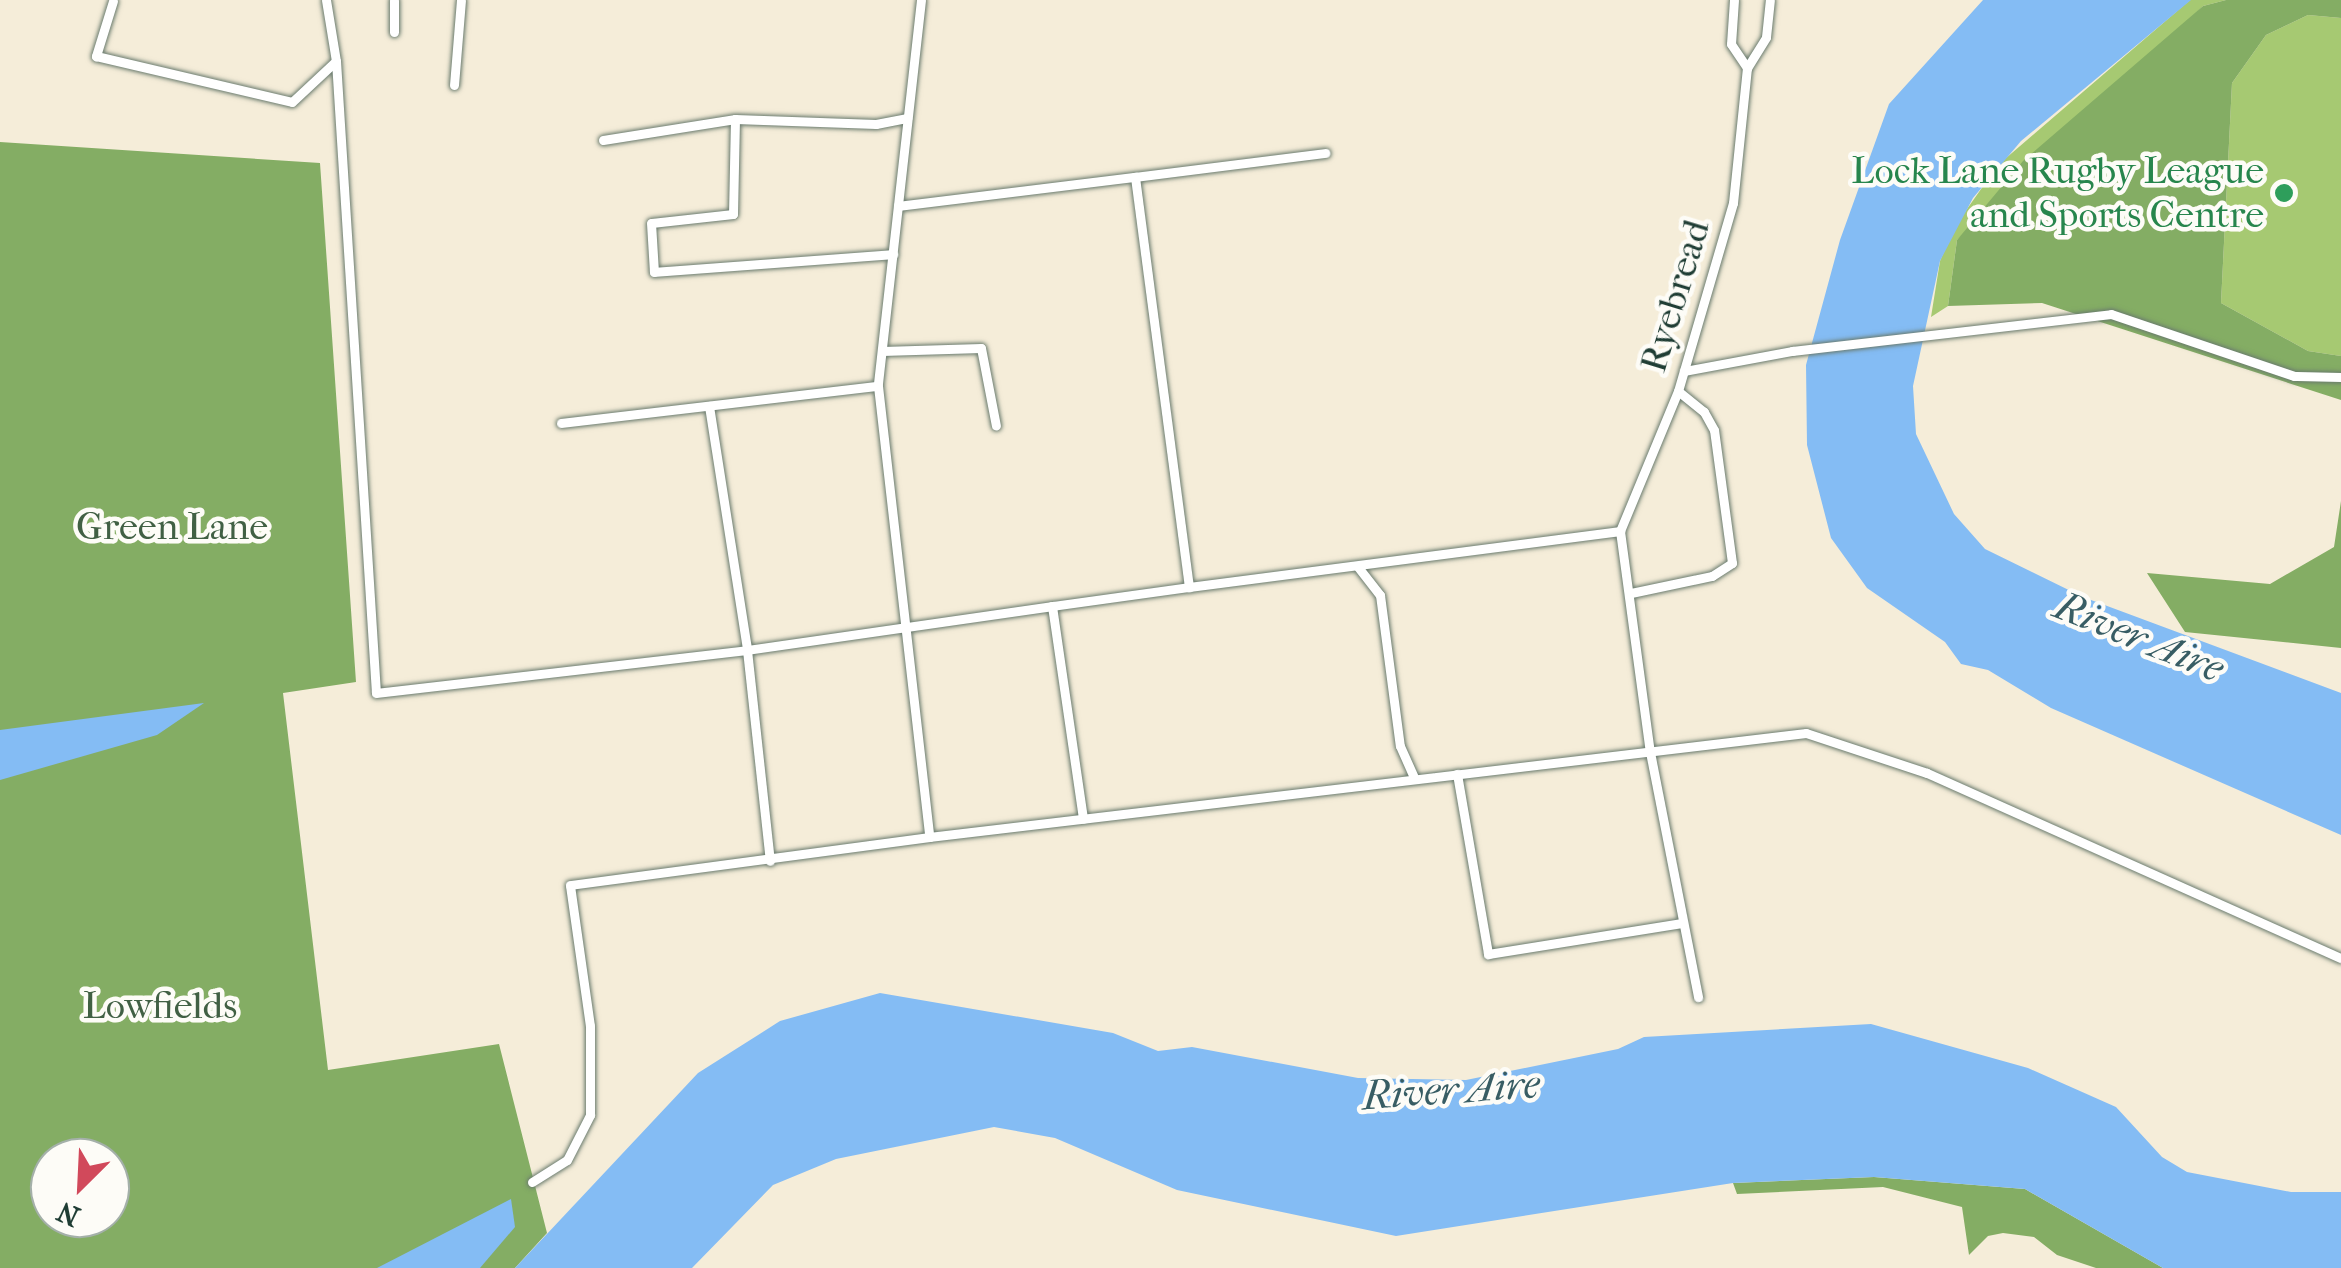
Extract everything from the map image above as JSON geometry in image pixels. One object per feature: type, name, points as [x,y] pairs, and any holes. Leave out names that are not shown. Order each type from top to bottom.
[{"type":"lane","points":[[113,0],[96,56],[292,102],[336,61]]},
{"type":"lane","points":[[326,0],[336,61],[376,692],[748,650],[1189,586],[1620,531],[1650,752],[1698,996]]},
{"type":"lane","points":[[394,0],[394,32]]},
{"type":"lane","points":[[454,85],[460,0]]},
{"type":"lane","points":[[921,0],[878,386],[929,837]]},
{"type":"lane","name":"Ryebread","points":[[1734,0],[1731,44],[1747,68]]},
{"type":"lane","name":"Ryebread","points":[[1620,531],[1678,391],[1734,204],[1747,68],[1766,37],[1770,0]]},
{"type":"lane","points":[[603,140],[735,119],[876,124],[907,118]]},
{"type":"lane","points":[[735,119],[733,214],[651,223],[654,272],[893,254]]},
{"type":"lane","points":[[898,206],[1325,153]]},
{"type":"lane","points":[[1135,177],[1189,586]]},
{"type":"lane","points":[[1684,372],[1792,350],[2111,314],[2294,376],[2341,377]]},
{"type":"lane","points":[[882,351],[982,348],[996,426]]},
{"type":"lane","points":[[561,423],[878,386]]},
{"type":"lane","points":[[1631,593],[1712,576],[1732,563],[1714,430],[1678,391]]},
{"type":"lane","points":[[709,406],[748,650],[770,861]]},
{"type":"lane","points":[[1358,567],[1380,595],[1400,746],[1415,780]]},
{"type":"lane","points":[[1052,606],[1083,818]]},
{"type":"lane","points":[[532,1182],[567,1160],[590,1115],[590,1026],[570,885],[929,837],[1650,752],[1761,734],[1844,742],[2341,958]]},
{"type":"lane","points":[[1457,774],[1488,954],[1681,923]]},
{"type":"green space","points":[[2190,0],[2226,0],[2203,6],[1957,240],[1948,306],[1931,317],[1940,261],[1955,226],[1998,165]]},
{"type":"green space","points":[[2226,0],[2341,0],[2341,18],[2308,15],[2266,35],[2232,83],[2221,303],[2308,351],[2341,356],[2341,400],[2042,303],[1948,306],[1957,240],[2023,161],[2203,6]]},
{"type":"green space","name":"Lock Lane Rugby League and Sports Centre","points":[[2308,15],[2341,18],[2341,356],[2308,351],[2221,303],[2232,83],[2266,35]]},
{"type":"green space","points":[[0,142],[320,163],[356,682],[283,693],[328,1070],[499,1044],[547,1233],[515,1268],[0,1268]]},
{"type":"green space","points":[[2341,501],[2341,648],[2185,632],[2147,573],[2270,584],[2334,547]]},
{"type":"green space","points":[[1874,1177],[2025,1189],[2163,1268],[2096,1268],[2057,1255],[2034,1237],[2003,1233],[1988,1236],[1969,1255],[1962,1207],[1883,1187],[1737,1194],[1733,1183]]},
{"type":"water","name":"River Aire","points":[[1983,0],[2191,0],[2021,141],[1973,198],[1940,261],[1913,386],[1916,434],[1954,514],[1985,549],[2083,597],[2341,693],[2341,835],[2051,708],[1988,670],[1961,664],[1945,642],[1867,588],[1831,538],[1807,445],[1806,365],[1840,240],[1889,104]]},
{"type":"water","points":[[204,703],[157,735],[0,780],[0,730]]},
{"type":"water","name":"River Aire","points":[[880,993],[1113,1033],[1158,1051],[1192,1047],[1358,1078],[1466,1080],[1618,1049],[1644,1037],[1871,1024],[2028,1068],[2116,1107],[2162,1157],[2187,1172],[2291,1192],[2341,1192],[2341,1268],[2163,1268],[2025,1189],[1874,1177],[1733,1183],[1396,1236],[1177,1190],[1055,1138],[994,1127],[836,1159],[773,1185],[692,1268],[515,1268],[698,1073],[780,1021]]},
{"type":"water","points":[[511,1199],[515,1227],[480,1268],[377,1268]]},
{"type":"place","name":"Lock Lane Rugby League and Sports Centre","points":[[2284,193]]},
{"type":"park label","name":"Green Lane","points":[[172,527]]},
{"type":"park label","name":"Lowfields","points":[[160,1006]]}]
